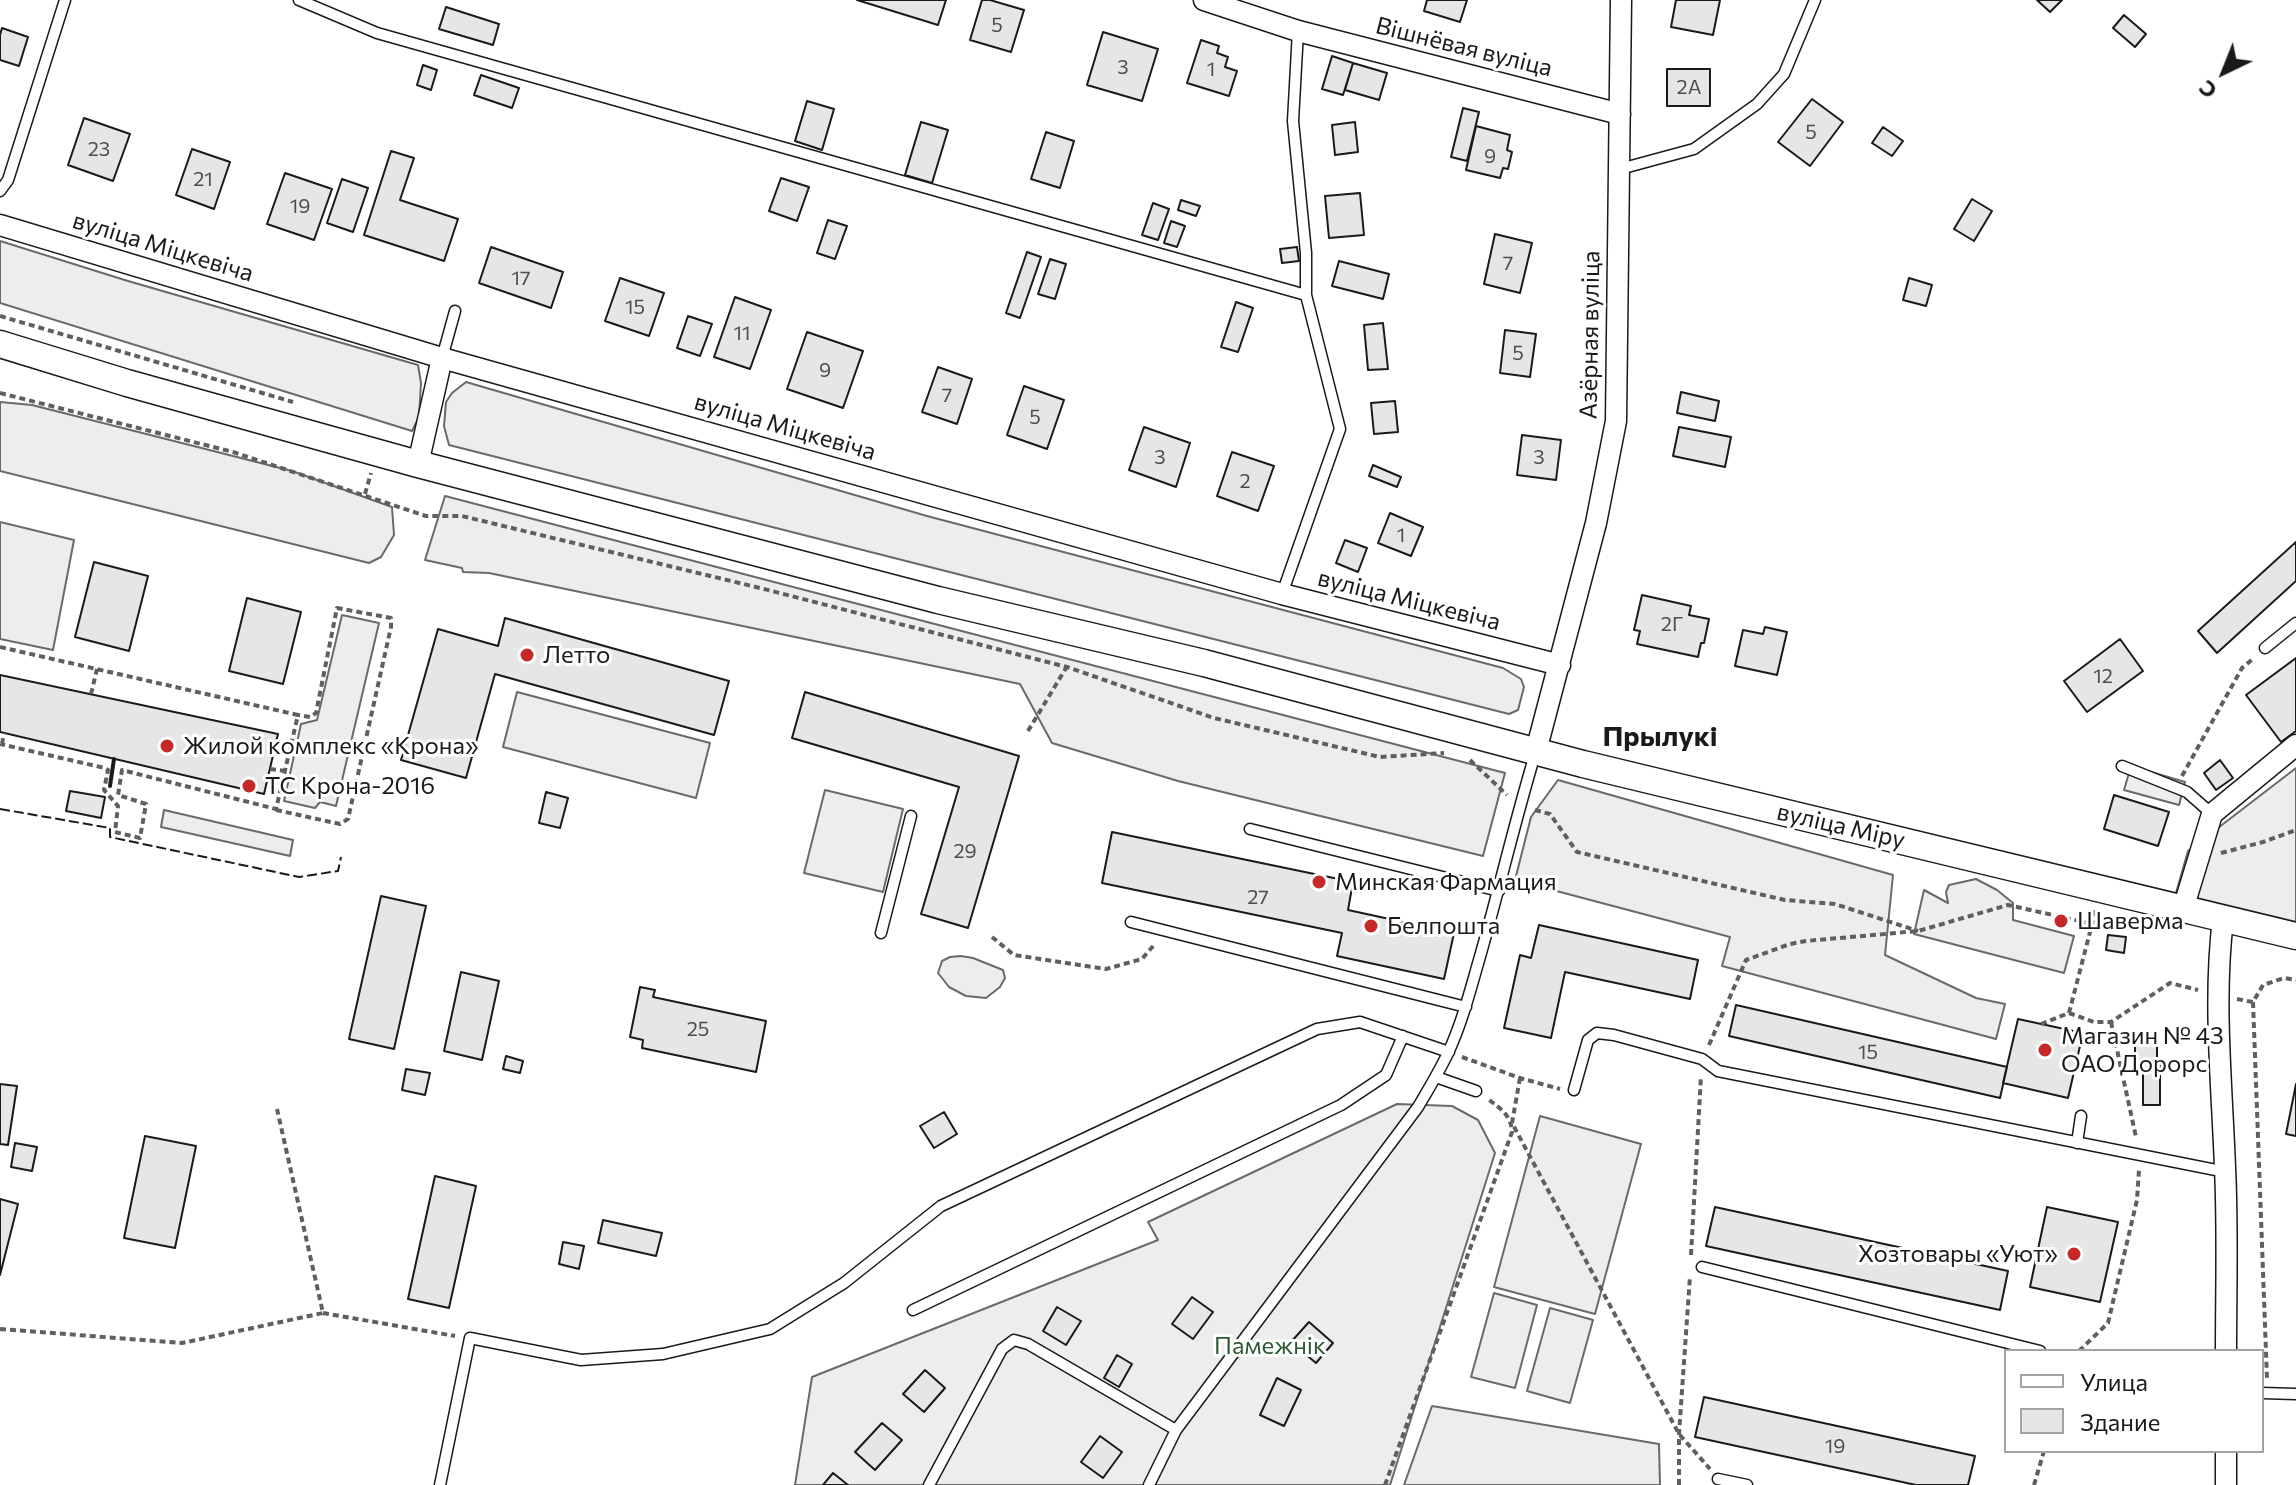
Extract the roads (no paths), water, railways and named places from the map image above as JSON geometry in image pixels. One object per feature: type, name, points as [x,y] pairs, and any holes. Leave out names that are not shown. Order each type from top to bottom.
[{"type":"street","name":"Вішнёвая вуліца","points":[[1204,0],[1298,31],[1620,114]]},
{"type":"street","name":"Азёрная вуліца","points":[[1536,751],[1596,523],[1616,421],[1621,0]]},
{"type":"street","name":"вуліца Міцкевіча","points":[[0,225],[442,358],[1282,594],[1560,665]]},
{"type":"street","name":"вуліца Міру","points":[[0,344],[127,383],[418,464],[938,600],[1204,663],[1456,745],[1536,751],[2296,936]]},
{"type":"street","points":[[418,464],[442,358]]},
{"type":"street","points":[[2183,909],[2212,814],[2296,745]]},
{"type":"street","points":[[2223,919],[2218,994],[2226,1172],[2226,1349]]},
{"type":"street","points":[[2226,1453],[2226,1485]]},
{"type":"lane","points":[[0,191],[8,180],[65,0]]},
{"type":"lane","points":[[299,0],[377,33],[1306,295]]},
{"type":"lane","points":[[1620,169],[1694,149],[1757,104],[1784,74],[1815,0]]},
{"type":"lane","points":[[1282,594],[1340,429],[1306,295],[1306,253],[1293,121],[1298,31]]},
{"type":"lane","points":[[442,358],[455,311]]},
{"type":"lane","points":[[2265,648],[2296,623]]},
{"type":"lane","points":[[1149,1485],[1176,1430],[1408,1120],[1436,1077],[1466,1007],[1536,751]]},
{"type":"lane","points":[[2122,766],[2187,792],[2212,814]]},
{"type":"lane","points":[[881,933],[911,816]]},
{"type":"lane","points":[[1250,829],[1499,891]]},
{"type":"lane","points":[[1131,922],[1466,1007]]},
{"type":"lane","points":[[440,1485],[470,1338],[581,1360],[663,1354],[770,1329],[844,1283],[941,1206],[1317,1029],[1360,1022],[1449,1052]]},
{"type":"lane","points":[[1574,1090],[1588,1040],[1597,1033],[1614,1035],[1702,1059],[1718,1071],[2226,1172]]},
{"type":"lane","points":[[913,1310],[1341,1105],[1386,1075],[1403,1036]]},
{"type":"lane","points":[[1436,1077],[1476,1091]]},
{"type":"lane","points":[[2077,1143],[2081,1116]]},
{"type":"lane","points":[[1702,1267],[2032,1349]]},
{"type":"lane","points":[[929,1485],[1002,1349],[1014,1340],[1028,1344],[1176,1430]]},
{"type":"lane","points":[[2265,1394],[2296,1394]]},
{"type":"lane","points":[[1718,1479],[1747,1485]]},
{"type":"place","name":"Летто","points":[[527,655]]},
{"type":"place","name":"Жилой комплекс «Крона»","points":[[167,746]]},
{"type":"place","name":"ТС Крона-2016","points":[[249,786]]},
{"type":"place","name":"Минская Фармация","points":[[1319,882]]},
{"type":"place","name":"Шаверма","points":[[2061,921]]},
{"type":"place","name":"Белпошта","points":[[1371,926]]},
{"type":"place","name":"Магазин № 43 ОАО Дорорс","points":[[2045,1050]]},
{"type":"place","name":"Хозтовары «Уют»","points":[[2074,1254]]},
{"type":"district","name":"Прылукі","points":[[1660,737]]},
{"type":"park label","name":"Памежнік","points":[[1270,1346]]}]
